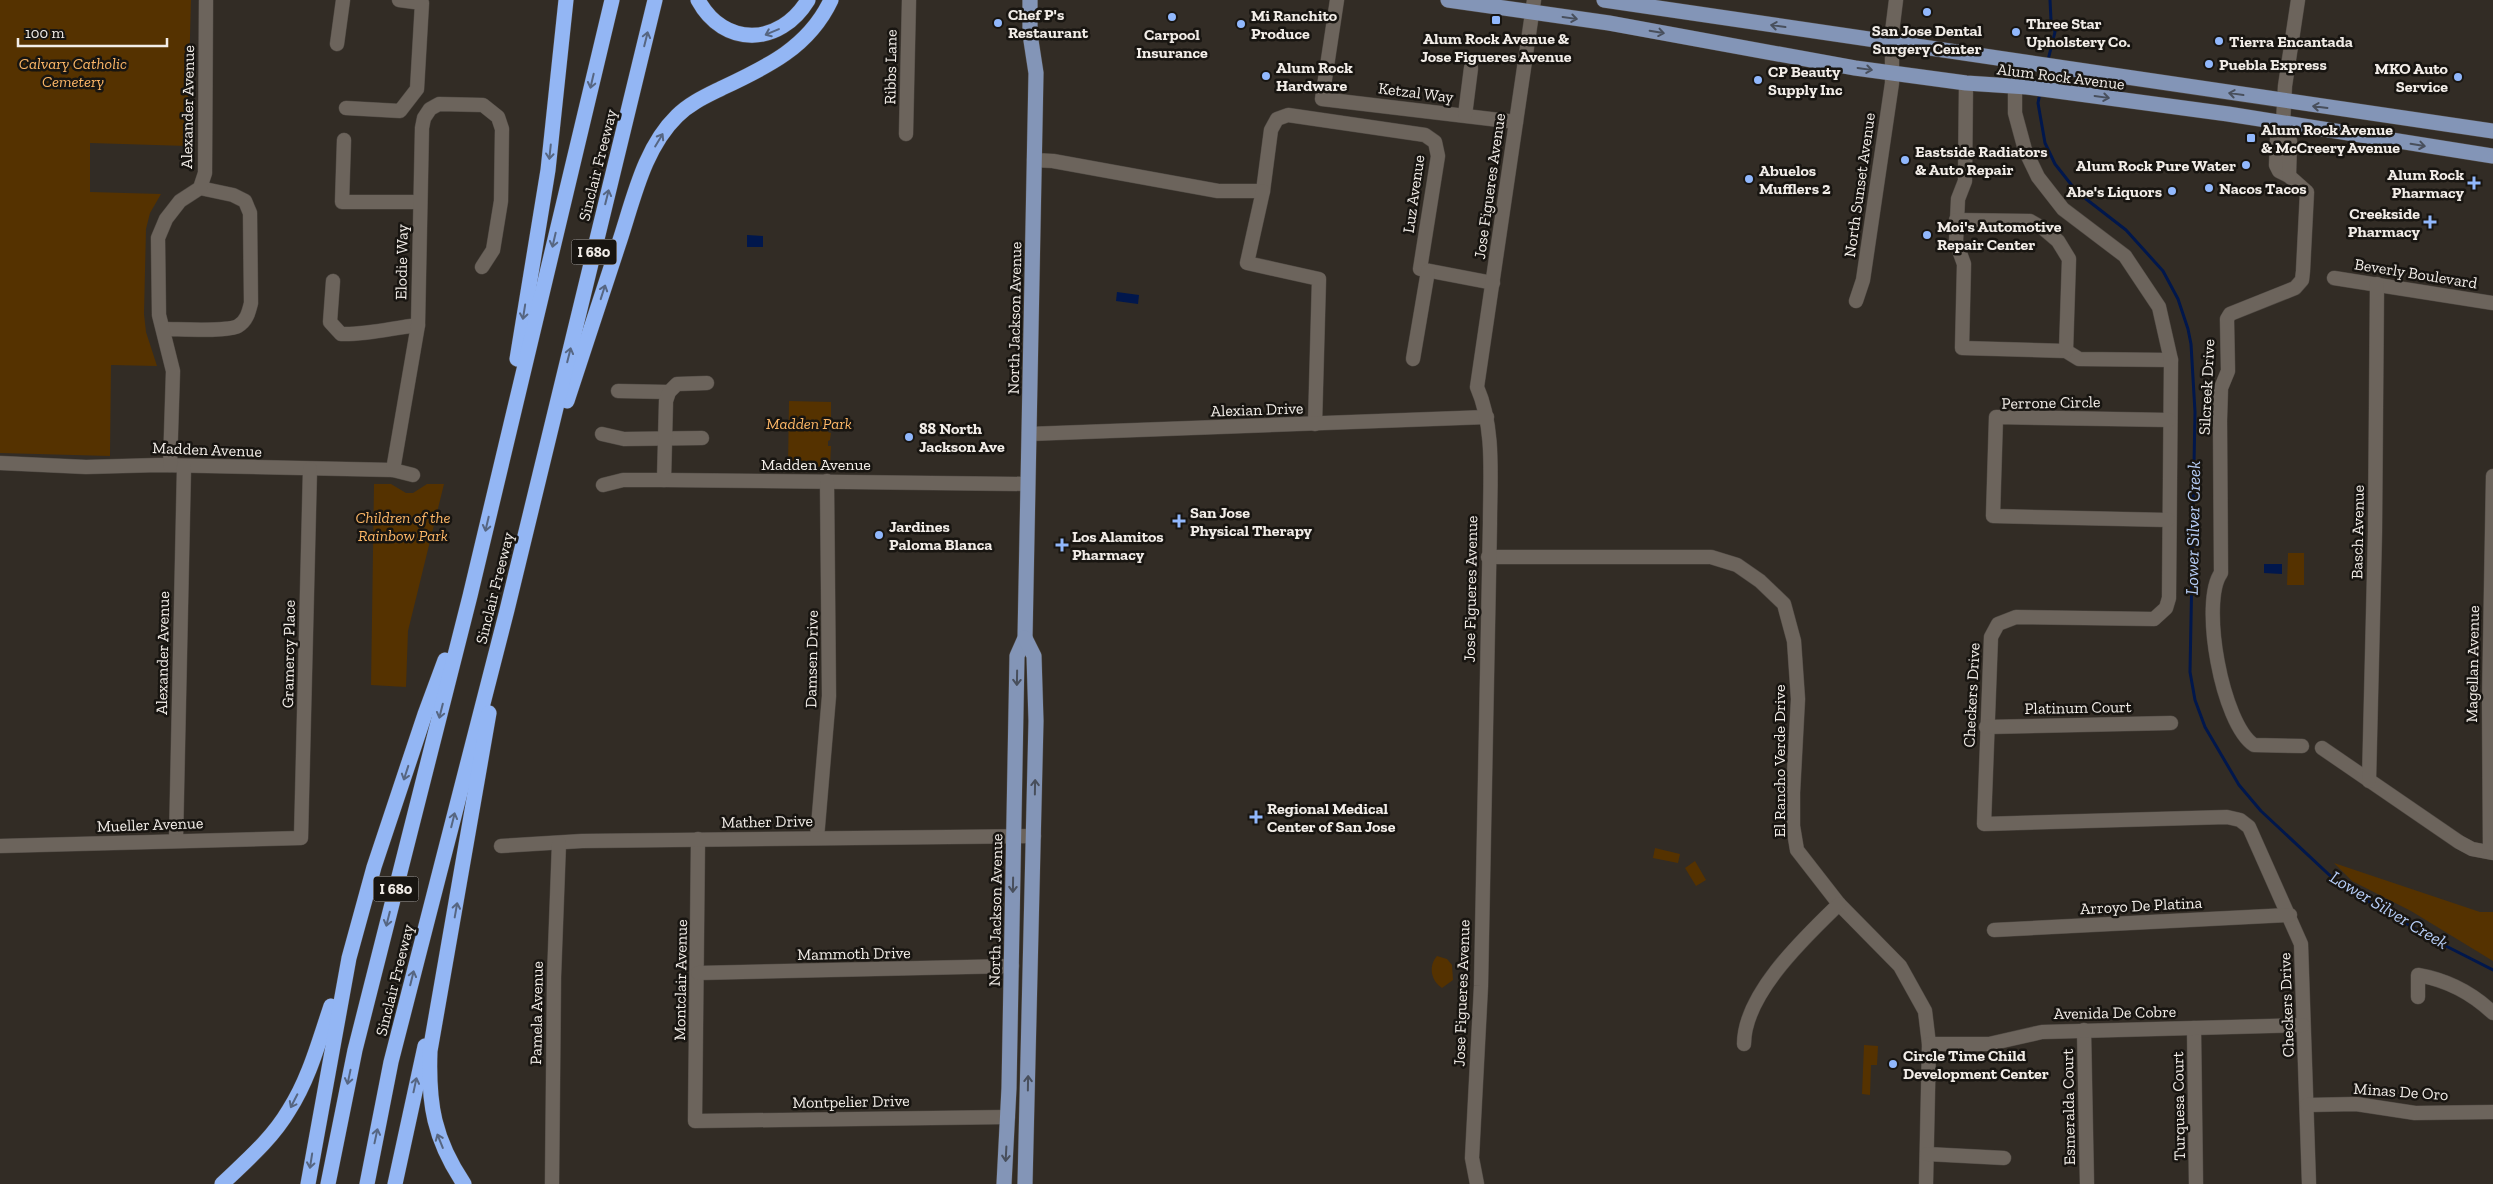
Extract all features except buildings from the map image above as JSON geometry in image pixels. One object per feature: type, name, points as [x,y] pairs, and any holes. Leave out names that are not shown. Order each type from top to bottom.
[{"type":"highway","points":[[498,476],[548,170],[566,0]]},
{"type":"highway","name":"Sinclair Freeway","points":[[328,1184],[355,1050],[470,596],[612,0]]},
{"type":"highway","name":"Sinclair Freeway","points":[[367,1184],[391,1062],[507,610],[655,0]]},
{"type":"highway","points":[[698,0],[708,16],[718,24],[741,35],[755,36],[767,34],[788,23],[808,0]]},
{"type":"highway","points":[[532,504],[641,179],[659,137],[678,115],[690,105],[764,69],[792,51],[815,27],[831,0]]},
{"type":"highway","points":[[222,1184],[257,1151],[289,1111],[302,1086],[349,958],[374,867],[425,714],[470,596]]},
{"type":"highway","points":[[464,1184],[448,1160],[437,1132],[431,1108],[430,1051],[507,610]]},
{"type":"highway","points":[[308,1184],[349,958]]},
{"type":"highway","points":[[395,1184],[421,1058],[438,1010]]},
{"type":"main road","name":"North Jackson Avenue","points":[[1004,1184],[1009,1088],[1017,656],[1025,638],[1036,73],[1030,34],[1030,0]]},
{"type":"main road","name":"Alum Rock Avenue","points":[[1448,0],[1533,6],[1609,23],[1802,60],[1966,83],[2053,90],[2493,156]]},
{"type":"main road","name":"Alum Rock Avenue","points":[[1604,0],[2493,131]]},
{"type":"main road","name":"North Jackson Avenue","points":[[1025,638],[1034,656],[1036,721],[1025,1184]]},
{"type":"main road","points":[[1009,1088],[1014,1096],[1018,1116],[1027,1125]]},
{"type":"street","name":"Alexander Avenue","points":[[176,840],[177,466],[173,370],[159,315],[158,238],[166,219],[180,201],[200,188],[205,173],[206,0]]},
{"type":"street","points":[[337,44],[343,0]]},
{"type":"street","points":[[346,108],[400,111],[417,89],[422,3],[399,0]]},
{"type":"street","name":"Ribbs Lane","points":[[906,134],[909,0]]},
{"type":"street","name":"Ketzal Way","points":[[1337,0],[1322,99],[1516,122]]},
{"type":"street","name":"North Sunset Avenue","points":[[1856,301],[1863,280],[1892,72],[1892,42],[1896,0]]},
{"type":"street","name":"Silcreek Drive","points":[[2298,0],[2284,101],[2283,123],[2290,141],[2290,176],[2307,192],[2308,200],[2302,280],[2295,288],[2230,314],[2227,319],[2228,371],[2221,388],[2220,420],[2221,573],[2215,581],[2214,628],[2220,682],[2229,708],[2247,741],[2254,745],[2269,747],[2302,746]]},
{"type":"street","name":"Jose Figueres Avenue","points":[[1477,1184],[1472,1158],[1481,986],[1490,448],[1484,403],[1477,387],[1533,6]]},
{"type":"street","points":[[1465,116],[1472,68]]},
{"type":"street","points":[[1966,83],[1965,181],[1958,199],[1956,220],[1956,242],[1964,264],[1962,348],[2066,351],[2079,360],[2171,360]]},
{"type":"street","name":"Checkers Drive","points":[[2021,86],[2015,113],[2025,150],[2038,177],[2064,209],[2125,256],[2159,307],[2171,360],[2168,520],[2169,598],[2162,614],[2154,619],[2016,617],[1998,624],[1991,637],[1986,727],[1984,824],[2227,817],[2240,820],[2249,826],[2290,915],[2301,944],[2309,1184]]},
{"type":"street","name":"Elodie Way","points":[[393,470],[418,326],[420,202],[424,118],[430,109],[439,104],[483,105],[498,117],[502,129],[501,201],[493,250],[482,267]]},
{"type":"street","name":"Luz Avenue","points":[[1315,424],[1319,279],[1247,263],[1263,191],[1271,130],[1277,119],[1288,115],[1425,135],[1435,142],[1438,156],[1420,269],[1428,271],[1413,359]]},
{"type":"street","points":[[344,140],[342,202],[420,202]]},
{"type":"street","points":[[1034,160],[1218,191],[1263,191]]},
{"type":"street","points":[[164,329],[238,326],[249,314],[251,303],[250,213],[245,201],[233,195],[200,188]]},
{"type":"street","points":[[1956,220],[2030,221],[2044,228],[2058,241],[2069,259],[2066,351]]},
{"type":"street","points":[[1428,271],[1493,283]]},
{"type":"street","name":"Beverly Boulevard","points":[[2334,278],[2493,303]]},
{"type":"street","points":[[333,281],[330,322],[341,334],[359,335],[377,330],[418,326]]},
{"type":"street","name":"Basch Avenue","points":[[2369,781],[2375,532],[2377,284]]},
{"type":"street","points":[[664,480],[666,402],[669,392],[677,384],[707,383]]},
{"type":"street","points":[[618,391],[669,392]]},
{"type":"street","name":"Perrone Circle","points":[[2168,520],[1993,516],[1996,416],[2169,420]]},
{"type":"street","name":"Alexian Drive","points":[[1029,434],[1486,417]]},
{"type":"street","points":[[602,434],[624,439],[702,438]]},
{"type":"street","name":"Madden Avenue","points":[[0,463],[86,467],[177,466],[393,470],[413,475]]},
{"type":"street","name":"Gramercy Place","points":[[301,838],[310,469]]},
{"type":"street","name":"Magellan Avenue","points":[[2492,852],[2493,476]]},
{"type":"street","name":"Madden Avenue","points":[[603,485],[623,480],[1028,484]]},
{"type":"street","name":"Damsen Drive","points":[[817,838],[829,696],[827,481]]},
{"type":"street","name":"El Rancho Verde Drive","points":[[1488,557],[1711,557],[1737,566],[1760,581],[1784,604],[1794,641],[1798,699],[1793,793],[1793,826],[1796,850],[1839,904],[1900,966],[1925,1011],[1929,1044],[1926,1184]]},
{"type":"street","name":"Platinum Court","points":[[1986,727],[2170,723]]},
{"type":"street","points":[[2322,748],[2459,842],[2472,849],[2492,852]]},
{"type":"street","name":"Mather Drive","points":[[501,846],[698,840],[1034,836]]},
{"type":"street","name":"Mueller Avenue","points":[[0,846],[301,838]]},
{"type":"street","name":"Montclair Avenue","points":[[695,1121],[698,840]]},
{"type":"street","name":"Pamela Avenue","points":[[552,1184],[554,977],[559,843]]},
{"type":"street","points":[[1744,1044],[1744,1030],[1757,1002],[1787,957],[1839,904]]},
{"type":"street","name":"Arroyo De Platina","points":[[1994,930],[2290,915]]},
{"type":"street","name":"Mammoth Drive","points":[[698,973],[1012,966]]},
{"type":"street","points":[[2418,997],[2418,975],[2438,978],[2457,987],[2493,1013]]},
{"type":"street","name":"Avenida De Cobre","points":[[1929,1044],[1989,1044],[2042,1032],[2303,1025]]},
{"type":"street","name":"Turquesa Court","points":[[2194,1028],[2196,1184]]},
{"type":"street","name":"Esmeralda Court","points":[[2084,1030],[2087,1184]]},
{"type":"street","name":"Minas De Oro","points":[[2306,1105],[2356,1104],[2415,1113],[2493,1112]]},
{"type":"street","name":"Montpelier Drive","points":[[695,1121],[1008,1117]]},
{"type":"street","points":[[1927,1154],[2004,1158]]},
{"type":"green space","name":"Calvary Catholic Cemetery","points":[[0,0],[191,0],[187,146],[90,143],[90,192],[161,194],[150,213],[146,229],[144,314],[146,332],[157,366],[111,365],[110,456],[0,453]]},
{"type":"green space","name":"Madden Park","points":[[789,401],[831,402],[831,418],[828,418],[828,424],[831,424],[831,427],[828,427],[828,432],[831,433],[830,440],[828,441],[828,446],[831,446],[830,467],[788,467]]},
{"type":"green space","name":"Children of the Rainbow Park","points":[[374,484],[391,484],[406,493],[413,493],[427,484],[444,484],[408,631],[406,687],[371,685]]},
{"type":"green space","points":[[2288,553],[2304,553],[2304,585],[2287,585]]},
{"type":"green space","points":[[1655,848],[1680,854],[1678,863],[1653,858]]},
{"type":"green space","points":[[1695,861],[1706,880],[1696,886],[1685,868]]},
{"type":"green space","points":[[2334,863],[2480,912],[2493,912],[2493,961],[2411,911],[2352,881]]},
{"type":"green space","points":[[1437,956],[1447,959],[1452,965],[1453,980],[1442,988],[1435,981],[1432,973],[1432,964]]},
{"type":"green space","points":[[1864,1045],[1878,1046],[1877,1065],[1871,1065],[1870,1095],[1862,1094]]},
{"type":"water","points":[[747,235],[763,236],[763,247],[747,247]]},
{"type":"water","points":[[1117,292],[1139,295],[1138,304],[1116,301]]},
{"type":"water","points":[[2264,564],[2282,564],[2282,574],[2264,573]]},
{"type":"waterway","name":"Lower Silver Creek","points":[[2048,60],[2055,32],[2051,20],[2050,0]]},
{"type":"waterway","name":"Lower Silver Creek","points":[[2042,85],[2046,69]]},
{"type":"waterway","name":"Lower Silver Creek","points":[[2040,93],[2038,103],[2045,143],[2055,164],[2077,192],[2126,230],[2163,271],[2178,299],[2188,329],[2191,344],[2195,412],[2190,672],[2195,700],[2205,727],[2239,785],[2261,811],[2340,885],[2438,942],[2493,970]]},
{"type":"place","name":"San Jose Dental Surgery Center","points":[[1927,12]]},
{"type":"place","name":"Carpool Insurance","points":[[1172,17]]},
{"type":"place","name":"Alum Rock Avenue & Jose Figueres Avenue","points":[[1496,20]]},
{"type":"place","name":"Chef P's Restaurant","points":[[998,23]]},
{"type":"place","name":"Mi Ranchito Produce","points":[[1241,24]]},
{"type":"place","name":"Three Star Upholstery Co.","points":[[2016,32]]},
{"type":"place","name":"Tierra Encantada","points":[[2219,41]]},
{"type":"place","name":"Puebla Express","points":[[2209,64]]},
{"type":"place","name":"Alum Rock Hardware","points":[[1266,76]]},
{"type":"place","name":"MKO Auto Service","points":[[2458,77]]},
{"type":"place","name":"CP Beauty Supply Inc","points":[[1758,80]]},
{"type":"place","name":"Alum Rock Avenue & McCreery Avenue","points":[[2251,138]]},
{"type":"place","name":"Eastside Radiators & Auto Repair","points":[[1905,160]]},
{"type":"place","name":"Alum Rock Pure Water","points":[[2246,165]]},
{"type":"place","name":"Abuelos Mufflers 2","points":[[1749,179]]},
{"type":"place","name":"Alum Rock Pharmacy","points":[[2474,183]]},
{"type":"place","name":"Nacos Tacos","points":[[2209,188]]},
{"type":"place","name":"Abe's Liquors","points":[[2172,191]]},
{"type":"place","name":"Creekside Pharmacy","points":[[2430,222]]},
{"type":"place","name":"Moi's Automotive Repair Center","points":[[1927,235]]},
{"type":"place","name":"88 North Jackson Ave","points":[[909,437]]},
{"type":"place","name":"San Jose Physical Therapy","points":[[1179,521]]},
{"type":"place","name":"Jardines Paloma Blanca","points":[[879,535]]},
{"type":"place","name":"Los Alamitos Pharmacy","points":[[1062,545]]},
{"type":"place","name":"Regional Medical Center of San Jose","points":[[1256,817]]},
{"type":"place","name":"Circle Time Child Development Center","points":[[1893,1064]]}]
